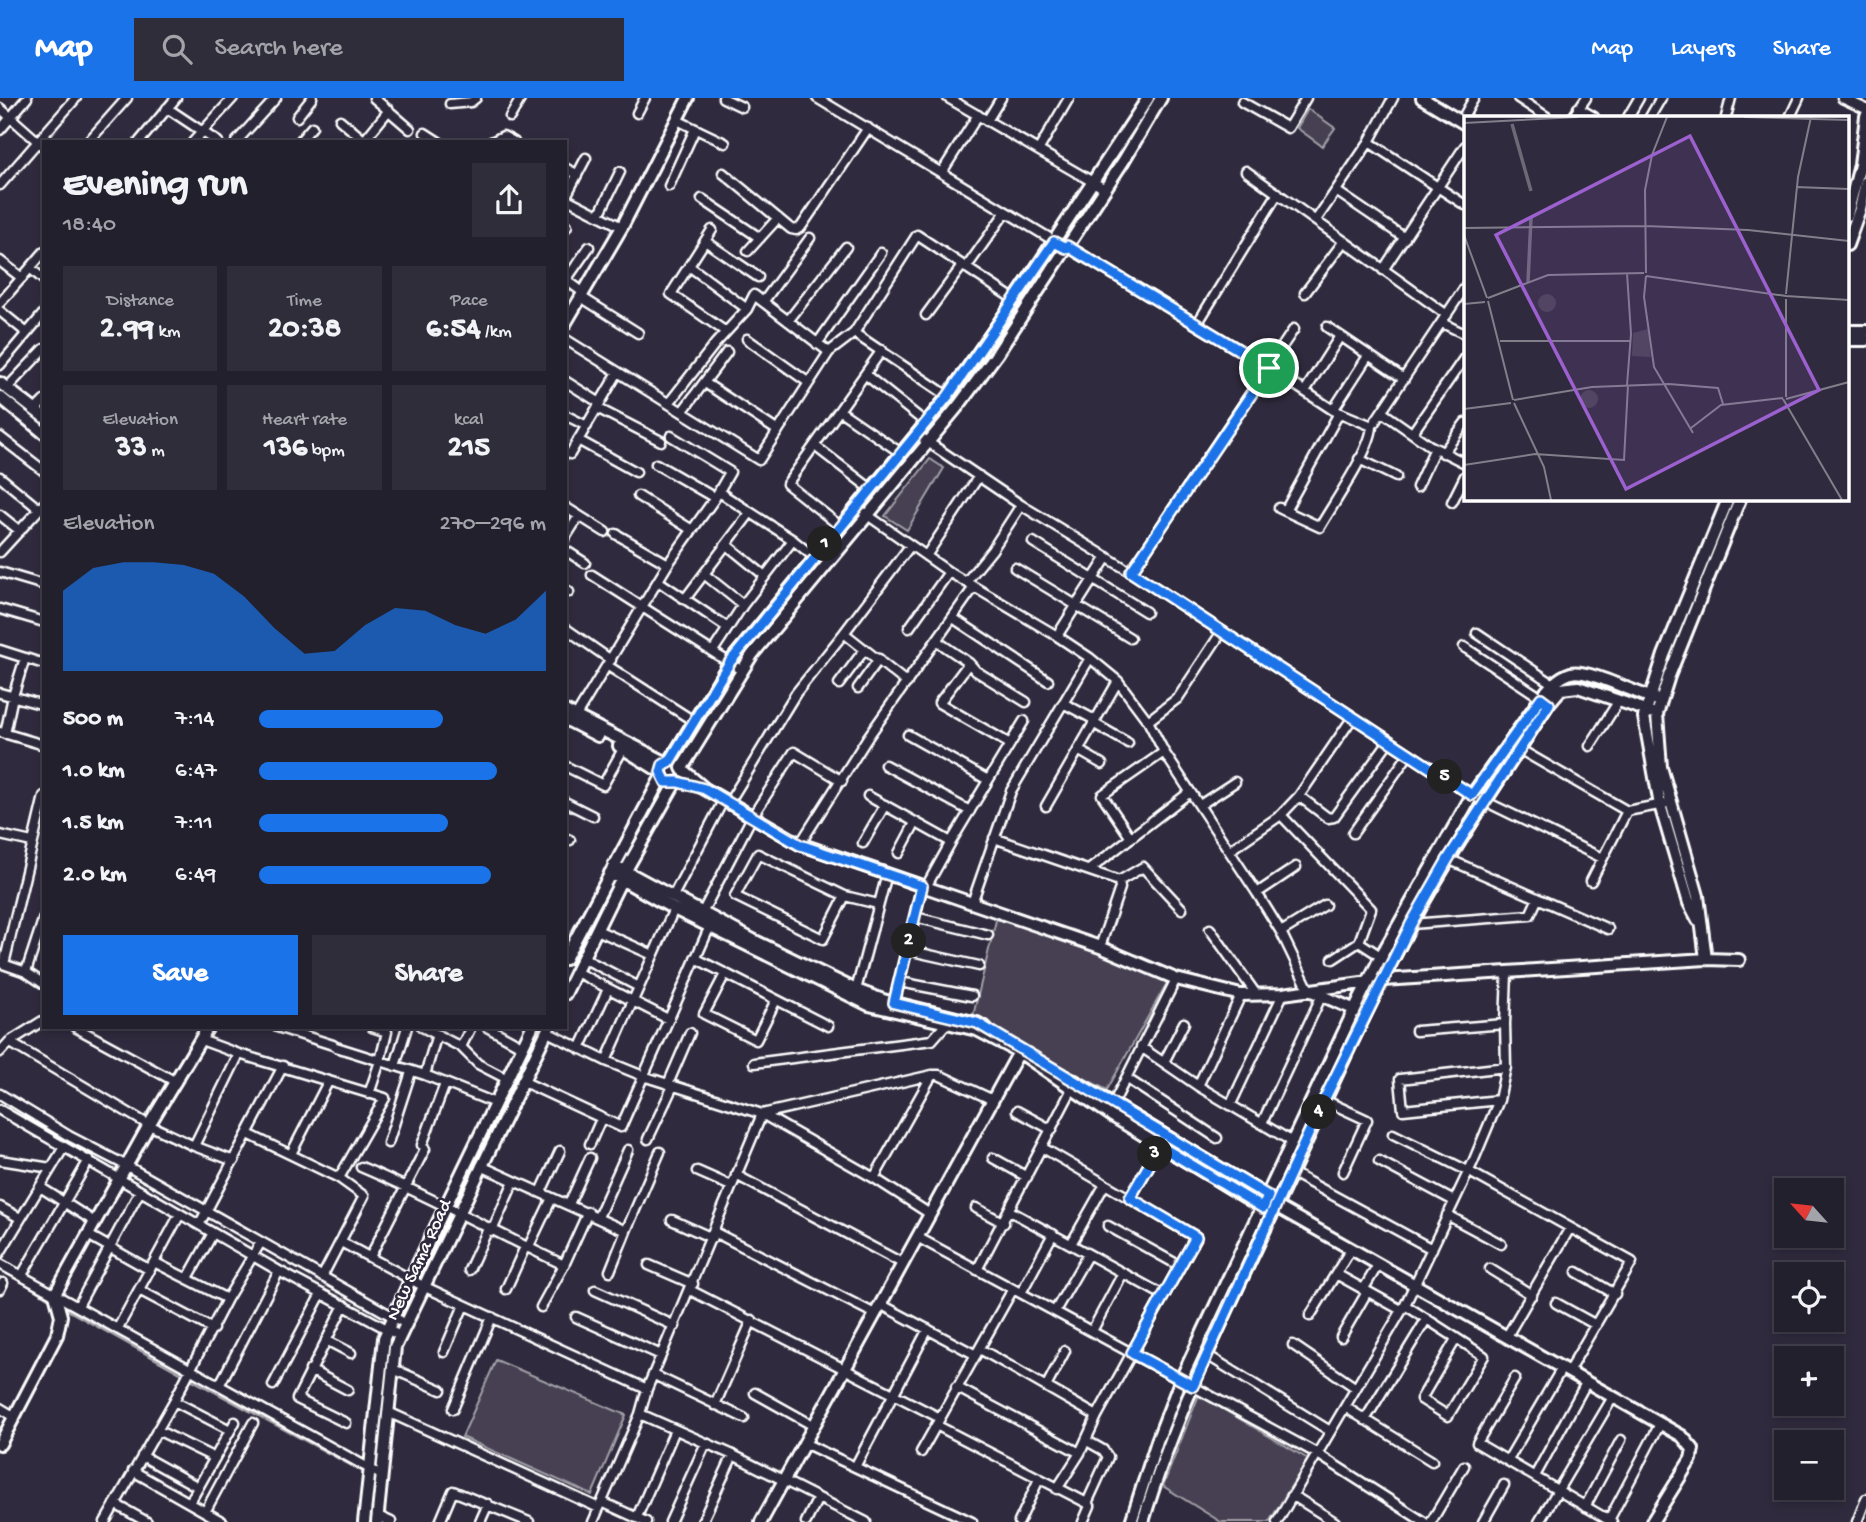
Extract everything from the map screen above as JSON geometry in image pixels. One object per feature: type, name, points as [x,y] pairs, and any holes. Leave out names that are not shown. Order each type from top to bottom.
[{"type":"street","points":[[0,130],[27,98]]},
{"type":"street","points":[[44,140],[76,98]]},
{"type":"street","points":[[90,140],[127,98]]},
{"type":"street","points":[[141,140],[176,98]]},
{"type":"street","points":[[195,140],[233,98]]},
{"type":"street","points":[[238,140],[276,98]]},
{"type":"street","points":[[297,117],[312,98]]},
{"type":"street","points":[[374,98],[410,129]]},
{"type":"street","points":[[450,104],[471,102],[476,98]]},
{"type":"street","points":[[510,117],[521,98]]},
{"type":"street","points":[[637,113],[645,98]]},
{"type":"street","points":[[567,321],[622,227],[688,98]]},
{"type":"street","points":[[723,98],[742,107]]},
{"type":"street","points":[[817,98],[943,172],[1005,213],[1197,324],[1336,412],[1372,426]]},
{"type":"street","points":[[949,98],[1105,189]]},
{"type":"street","points":[[987,121],[1001,98]]},
{"type":"street","points":[[1039,149],[1069,98]]},
{"type":"street","points":[[567,956],[665,768],[730,662],[948,396],[1054,242],[1148,98]]},
{"type":"street","points":[[567,990],[624,875],[676,783],[683,776],[683,769],[741,670],[997,354],[1161,98]]},
{"type":"street","points":[[1242,102],[1288,128],[1306,98]]},
{"type":"street","points":[[1316,220],[1369,142],[1394,98]]},
{"type":"street","points":[[1422,98],[1463,122]]},
{"type":"street","points":[[1466,116],[1474,98]]},
{"type":"street","points":[[1518,98],[1545,116]]},
{"type":"street","points":[[1629,116],[1639,98]]},
{"type":"street","points":[[1651,116],[1661,98]]},
{"type":"street","points":[[1726,116],[1731,98]]},
{"type":"street","points":[[1790,116],[1799,98]]},
{"type":"street","points":[[1842,98],[1866,109]]},
{"type":"street","points":[[1580,102],[1593,116]]},
{"type":"street","points":[[0,108],[41,144],[0,185]]},
{"type":"street","points":[[167,108],[215,140]]},
{"type":"street","points":[[365,140],[388,110]]},
{"type":"street","points":[[943,172],[978,115]]},
{"type":"street","points":[[1848,211],[1863,168],[1866,116]]},
{"type":"street","points":[[340,120],[363,140]]},
{"type":"street","points":[[677,120],[725,143]]},
{"type":"street","points":[[301,140],[312,127]]},
{"type":"street","points":[[723,173],[791,229],[796,230],[801,228],[868,128]]},
{"type":"street","points":[[669,186],[695,129]]},
{"type":"street","points":[[425,133],[436,140]]},
{"type":"street","points":[[1369,142],[1464,204]]},
{"type":"street","points":[[1383,270],[1464,148]]},
{"type":"street","points":[[567,194],[586,158]]},
{"type":"street","points":[[567,169],[578,174]]},
{"type":"street","points":[[1246,171],[1316,220],[1464,333]]},
{"type":"street","points":[[599,215],[620,172]]},
{"type":"street","points":[[1848,242],[1860,209],[1856,183]]},
{"type":"street","points":[[1336,191],[1405,239]]},
{"type":"street","points":[[1197,324],[1278,193]]},
{"type":"street","points":[[567,199],[622,227]]},
{"type":"street","points":[[702,199],[760,238]]},
{"type":"street","points":[[926,315],[1005,213]]},
{"type":"street","points":[[748,251],[778,218]]},
{"type":"street","points":[[712,230],[671,294],[726,332]]},
{"type":"street","points":[[567,340],[759,460],[829,352],[855,333],[916,235],[1015,300]]},
{"type":"street","points":[[764,301],[810,238]]},
{"type":"street","points":[[705,241],[758,277]]},
{"type":"street","points":[[1305,293],[1344,241]]},
{"type":"street","points":[[567,277],[589,247]]},
{"type":"street","points":[[788,321],[846,247]]},
{"type":"street","points":[[817,344],[881,253]]},
{"type":"street","points":[[0,303],[42,254]]},
{"type":"street","points":[[0,261],[22,278]]},
{"type":"street","points":[[689,266],[747,309]]},
{"type":"street","points":[[30,268],[42,278]]},
{"type":"street","points":[[567,282],[638,333]]},
{"type":"street","points":[[1368,356],[1282,510],[1320,527],[1359,459],[1372,432],[1372,426],[1464,289]]},
{"type":"street","points":[[669,403],[747,309],[754,295],[829,352]]},
{"type":"street","points":[[0,311],[27,333]]},
{"type":"street","points":[[0,365],[42,315]]},
{"type":"street","points":[[1327,327],[1404,379]]},
{"type":"street","points":[[1131,572],[1294,329]]},
{"type":"street","points":[[1848,331],[1866,331]]},
{"type":"street","points":[[855,333],[948,396]]},
{"type":"street","points":[[1305,391],[1340,337]]},
{"type":"street","points":[[747,339],[809,383]]},
{"type":"street","points":[[1848,340],[1866,340]]},
{"type":"street","points":[[840,526],[787,484],[882,350]]},
{"type":"street","points":[[2,389],[42,351]]},
{"type":"street","points":[[682,412],[727,352]]},
{"type":"street","points":[[1413,432],[1464,358]]},
{"type":"street","points":[[570,454],[618,372]]},
{"type":"street","points":[[866,375],[926,423]]},
{"type":"street","points":[[567,383],[661,442]]},
{"type":"street","points":[[705,383],[778,431]]},
{"type":"street","points":[[2,389],[39,413]]},
{"type":"street","points":[[2,389],[42,431]]},
{"type":"street","points":[[840,411],[901,453]]},
{"type":"street","points":[[1382,412],[1434,448],[1464,463]]},
{"type":"street","points":[[567,416],[587,426]]},
{"type":"street","points":[[1443,453],[1464,424]]},
{"type":"street","points":[[916,434],[1021,505],[1131,572],[1472,795],[1602,858]]},
{"type":"street","points":[[569,716],[610,663],[668,564],[730,472],[671,436]]},
{"type":"street","points":[[0,437],[42,469]]},
{"type":"street","points":[[578,440],[636,472]]},
{"type":"street","points":[[815,446],[870,489]]},
{"type":"street","points":[[1417,486],[1434,448]]},
{"type":"street","points":[[1359,459],[1396,477]]},
{"type":"street","points":[[656,464],[750,513],[793,540],[814,557]]},
{"type":"street","points":[[926,556],[979,476]]},
{"type":"street","points":[[0,477],[41,506],[0,552]]},
{"type":"street","points":[[1452,502],[1464,479]]},
{"type":"street","points":[[638,496],[692,530]]},
{"type":"street","points":[[1666,804],[1657,714],[1721,531],[1728,500]]},
{"type":"street","points":[[1706,959],[1698,896],[1666,804],[1645,726],[1645,710],[1721,531],[1739,500]]},
{"type":"street","points":[[800,845],[868,737],[953,618],[970,585],[1021,505]]},
{"type":"street","points":[[856,507],[948,572],[1057,636],[1118,681],[1147,721],[1190,792],[1257,892],[1281,932],[1309,990],[1366,1014]]},
{"type":"street","points":[[567,508],[605,532]]},
{"type":"street","points":[[685,599],[750,513]]},
{"type":"street","points":[[0,514],[20,531]]},
{"type":"street","points":[[567,535],[579,516]]},
{"type":"street","points":[[617,534],[668,564]]},
{"type":"street","points":[[713,651],[743,605],[793,540]]},
{"type":"street","points":[[1033,542],[1146,611]]},
{"type":"street","points":[[727,545],[765,576]]},
{"type":"street","points":[[673,896],[726,802],[796,693],[910,545]]},
{"type":"street","points":[[567,551],[585,562]]},
{"type":"street","points":[[1057,636],[1107,557]]},
{"type":"street","points":[[1015,568],[1129,638]]},
{"type":"street","points":[[0,572],[42,584]]},
{"type":"street","points":[[909,628],[948,572]]},
{"type":"street","points":[[704,574],[743,605]]},
{"type":"street","points":[[592,575],[741,670]]},
{"type":"street","points":[[658,582],[728,628]]},
{"type":"street","points":[[0,609],[42,621]]},
{"type":"street","points":[[953,618],[1048,681]]},
{"type":"street","points":[[567,630],[695,722]]},
{"type":"street","points":[[844,633],[907,683]]},
{"type":"street","points":[[1147,721],[1178,698],[1221,633]]},
{"type":"street","points":[[1477,633],[1557,686],[1578,687],[1657,714]]},
{"type":"street","points":[[937,640],[976,671],[1027,702]]},
{"type":"street","points":[[1464,647],[1545,701]]},
{"type":"street","points":[[839,684],[865,649]]},
{"type":"street","points":[[0,650],[42,663]]},
{"type":"street","points":[[25,658],[2,733],[42,744]]},
{"type":"street","points":[[972,903],[1011,791],[1090,658]]},
{"type":"street","points":[[858,688],[879,659]]},
{"type":"street","points":[[969,663],[939,704],[1010,744]]},
{"type":"street","points":[[1143,1522],[1179,1417],[1268,1203],[1292,1173],[1298,1145],[1354,1010],[1381,956],[1472,795],[1569,673],[1583,673],[1661,701]]},
{"type":"street","points":[[1046,806],[1118,681]]},
{"type":"street","points":[[0,692],[42,704]]},
{"type":"street","points":[[1131,1522],[1157,1441],[1181,1379],[1268,1203],[1324,1100],[1411,924],[1448,859],[1519,749],[1545,701]]},
{"type":"street","points":[[1590,746],[1618,702]]},
{"type":"street","points":[[1063,703],[1128,743]]},
{"type":"street","points":[[569,716],[623,749],[665,768],[678,762],[705,789],[800,845],[1100,947],[1176,979],[1241,995],[1283,993],[1383,980],[1706,959],[1739,960]]},
{"type":"street","points":[[569,716],[665,768]]},
{"type":"street","points":[[1230,850],[1281,814],[1298,796],[1353,717]]},
{"type":"street","points":[[894,1003],[924,887],[1024,722]]},
{"type":"street","points":[[908,735],[988,780]]},
{"type":"street","points":[[1298,796],[1328,818],[1334,817],[1389,741]]},
{"type":"street","points":[[567,767],[603,785],[623,749]]},
{"type":"street","points":[[1519,749],[1627,811],[1666,804]]},
{"type":"street","points":[[1078,751],[1102,764]]},
{"type":"street","points":[[1131,838],[1102,794],[1164,751]]},
{"type":"street","points":[[702,914],[752,817],[794,752],[842,781]]},
{"type":"street","points":[[1353,833],[1409,754]]},
{"type":"street","points":[[886,765],[970,811]]},
{"type":"street","points":[[665,768],[666,782],[705,789]]},
{"type":"street","points":[[1200,806],[1236,782]]},
{"type":"street","points":[[1089,870],[1190,792]]},
{"type":"street","points":[[868,796],[951,842]]},
{"type":"street","points":[[567,803],[593,816]]},
{"type":"street","points":[[42,804],[2,964],[26,972],[42,983]]},
{"type":"street","points":[[863,843],[885,805]]},
{"type":"street","points":[[1591,881],[1627,811]]},
{"type":"street","points":[[1281,814],[1371,909],[1359,942],[1334,959]]},
{"type":"street","points":[[899,853],[915,823]]},
{"type":"street","points":[[1,838],[42,836]]},
{"type":"street","points":[[994,838],[1119,881]]},
{"type":"street","points":[[845,896],[823,939],[735,896],[758,854],[845,896],[878,904]]},
{"type":"street","points":[[1448,859],[1608,929]]},
{"type":"street","points":[[1119,881],[1143,867],[1182,909]]},
{"type":"street","points":[[1257,892],[1296,867]]},
{"type":"street","points":[[612,869],[673,896],[702,914],[856,990],[894,1003],[977,1023],[1113,1104],[1268,1203]]},
{"type":"street","points":[[856,990],[887,874]]},
{"type":"street","points":[[624,875],[674,909],[869,1005],[977,1030],[1019,1052],[1160,1146],[1416,1284],[1682,1436],[1693,1449],[1691,1460],[1652,1522]]},
{"type":"street","points":[[1100,947],[1120,888],[1119,881]]},
{"type":"street","points":[[1411,924],[1530,915],[1538,898]]},
{"type":"street","points":[[1281,932],[1325,905]]},
{"type":"street","points":[[606,1061],[674,909]]},
{"type":"street","points":[[915,917],[988,935]]},
{"type":"street","points":[[26,972],[42,923]]},
{"type":"street","points":[[522,1081],[621,1127],[710,926]]},
{"type":"street","points":[[1210,929],[1256,994]]},
{"type":"street","points":[[597,930],[653,955]]},
{"type":"street","points":[[1359,942],[1391,962]]},
{"type":"street","points":[[907,950],[979,966]]},
{"type":"street","points":[[567,958],[639,987]]},
{"type":"street","points":[[695,958],[828,1026]]},
{"type":"street","points":[[580,964],[608,989],[668,1019]]},
{"type":"street","points":[[1277,1522],[1416,1284],[1499,1100],[1506,1067],[1507,972]]},
{"type":"street","points":[[725,974],[704,1014],[756,1040],[776,1000]]},
{"type":"street","points":[[1113,1104],[1176,979]]},
{"type":"street","points":[[900,982],[972,996]]},
{"type":"street","points":[[580,1049],[608,989]]},
{"type":"street","points":[[1231,1104],[1283,993]]},
{"type":"street","points":[[1198,1086],[1241,995]]},
{"type":"street","points":[[1262,1123],[1321,997]]},
{"type":"street","points":[[0,1052],[9,1042],[42,1021]]},
{"type":"street","points":[[1164,1062],[1184,1023]]},
{"type":"street","points":[[754,1063],[932,1040],[946,1024]]},
{"type":"street","points":[[1416,1031],[1505,1024]]},
{"type":"street","points":[[79,1029],[176,1082]]},
{"type":"street","points":[[283,1029],[425,1075],[495,1104]]},
{"type":"street","points":[[369,1094],[387,1032],[378,1029]]},
{"type":"street","points":[[395,1066],[406,1029]]},
{"type":"street","points":[[428,1029],[461,1047],[478,1065],[507,1079]]},
{"type":"street","points":[[461,1047],[470,1029]]},
{"type":"street","points":[[490,1029],[517,1044]]},
{"type":"street","name":"New Sama Road","points":[[364,1522],[383,1345],[388,1329],[531,1029]]},
{"type":"street","points":[[548,1029],[580,1049],[643,1076],[762,1114],[874,1178],[930,1214]]},
{"type":"street","name":"New Sama Road","points":[[377,1519],[395,1347],[548,1029]]},
{"type":"street","points":[[0,1444],[57,1335],[61,1316],[55,1296],[204,1031],[239,1054],[385,1098],[340,1178]]},
{"type":"street","points":[[648,1139],[690,1033]]},
{"type":"street","points":[[425,1075],[437,1034]]},
{"type":"street","points":[[9,1042],[149,1125],[234,1161]]},
{"type":"street","points":[[1141,1047],[1198,1086],[1298,1145]]},
{"type":"street","points":[[761,1522],[1019,1052]]},
{"type":"street","points":[[194,1146],[239,1054]]},
{"type":"street","points":[[199,1225],[283,1066]]},
{"type":"street","points":[[1499,1100],[1403,1110],[1400,1079],[1506,1067]]},
{"type":"street","points":[[388,1143],[411,1072]]},
{"type":"street","points":[[762,1114],[932,1075],[939,1075],[993,1100]]},
{"type":"street","points":[[874,1178],[932,1075]]},
{"type":"street","points":[[1126,1078],[1217,1139]]},
{"type":"street","points":[[291,1154],[328,1082]]},
{"type":"street","points":[[369,1256],[407,1186],[424,1147],[445,1083]]},
{"type":"street","points":[[977,1270],[1073,1087]]},
{"type":"street","points":[[0,1094],[69,1136],[406,1324]]},
{"type":"street","points":[[1324,1100],[1367,1120],[1343,1172]]},
{"type":"street","points":[[0,1110],[279,1271],[400,1336]]},
{"type":"street","points":[[1017,1111],[1052,1130]]},
{"type":"street","points":[[593,1522],[762,1114]]},
{"type":"street","points":[[590,1144],[601,1119]]},
{"type":"street","points":[[248,1134],[340,1178],[364,1196],[321,1277]]},
{"type":"street","points":[[1393,1134],[1468,1171],[1632,1262],[1596,1325],[1508,1460]]},
{"type":"street","points":[[1130,1198],[1160,1146]]},
{"type":"street","points":[[0,1253],[64,1147]]},
{"type":"street","points":[[1043,1148],[1196,1237],[1097,1416],[1087,1441],[1057,1489]]},
{"type":"street","points":[[598,1217],[628,1150]]},
{"type":"street","points":[[541,1192],[560,1151]]},
{"type":"street","points":[[610,1271],[660,1152]]},
{"type":"street","points":[[569,1204],[590,1158]]},
{"type":"street","points":[[993,1158],[1027,1177]]},
{"type":"street","points":[[0,1160],[51,1168]]},
{"type":"street","points":[[22,1275],[89,1160]]},
{"type":"street","points":[[1379,1161],[1454,1201]]},
{"type":"street","points":[[481,1166],[626,1231]]},
{"type":"street","points":[[361,1167],[407,1186],[564,1265]]},
{"type":"street","points":[[697,1171],[732,1186]]},
{"type":"street","points":[[1292,1173],[1432,1249]]},
{"type":"street","points":[[736,1175],[902,1263]]},
{"type":"street","points":[[469,1270],[514,1181]]},
{"type":"street","points":[[1071,1244],[1105,1184]]},
{"type":"street","points":[[40,1187],[95,1222]]},
{"type":"street","points":[[78,1306],[140,1191]]},
{"type":"street","points":[[506,1289],[552,1198]]},
{"type":"street","points":[[0,1207],[20,1218]]},
{"type":"street","points":[[976,1208],[1004,1223]]},
{"type":"street","points":[[1010,1211],[1163,1295]]},
{"type":"street","points":[[541,1307],[564,1265],[587,1212]]},
{"type":"street","points":[[118,1328],[180,1214]]},
{"type":"street","points":[[1447,1215],[1501,1244]]},
{"type":"street","points":[[672,1220],[713,1235],[978,1352],[1097,1416]]},
{"type":"street","points":[[1108,1226],[1180,1266]]},
{"type":"street","points":[[1507,1336],[1570,1228]]},
{"type":"street","points":[[188,1278],[213,1233]]},
{"type":"street","points":[[88,1234],[109,1247],[188,1278],[228,1299]]},
{"type":"street","points":[[921,1452],[956,1387],[1053,1234]]},
{"type":"street","points":[[917,1237],[1317,1453],[1424,1522]]},
{"type":"street","points":[[105,1522],[261,1242]]},
{"type":"street","points":[[341,1242],[424,1286],[647,1389]]},
{"type":"street","points":[[1310,1316],[1351,1249]]},
{"type":"street","points":[[1055,1311],[1088,1254]]},
{"type":"street","points":[[0,1264],[381,1475]]},
{"type":"street","points":[[649,1265],[893,1394],[1039,1479],[1087,1503],[1090,1506],[1083,1522]]},
{"type":"street","points":[[1341,1337],[1378,1265]]},
{"type":"street","points":[[1490,1269],[1532,1295]]},
{"type":"street","points":[[220,1384],[279,1271]]},
{"type":"street","points":[[1577,1272],[1615,1294]]},
{"type":"street","points":[[1092,1331],[1123,1273]]},
{"type":"street","points":[[1336,1274],[1426,1320],[1484,1356],[1448,1416],[1421,1399],[1456,1339]]},
{"type":"street","points":[[139,1290],[212,1329]]},
{"type":"street","points":[[595,1290],[675,1326]]},
{"type":"street","points":[[273,1385],[321,1294]]},
{"type":"street","points":[[1556,1303],[1596,1325]]},
{"type":"street","points":[[344,1305],[297,1399],[346,1423]]},
{"type":"street","points":[[444,1352],[464,1305]]},
{"type":"street","points":[[453,1409],[492,1317]]},
{"type":"street","points":[[576,1317],[661,1355]]},
{"type":"street","points":[[715,1405],[752,1320]]},
{"type":"street","points":[[1365,1420],[1426,1320]]},
{"type":"street","points":[[855,1467],[928,1329]]},
{"type":"street","points":[[326,1340],[351,1353]]},
{"type":"street","points":[[1293,1345],[1356,1388]]},
{"type":"street","points":[[1046,1387],[1065,1351]]},
{"type":"street","points":[[1207,1355],[1330,1432]]},
{"type":"street","points":[[393,1369],[441,1390]]},
{"type":"street","points":[[310,1370],[348,1390]]},
{"type":"street","points":[[654,1375],[744,1418]]},
{"type":"street","points":[[1515,1378],[1477,1443],[1611,1521],[1660,1424]]},
{"type":"street","points":[[1535,1476],[1586,1383]]},
{"type":"street","points":[[956,1387],[1080,1453]]},
{"type":"street","points":[[755,1393],[814,1426]]},
{"type":"street","points":[[1539,1522],[1612,1396]]},
{"type":"street","points":[[174,1401],[230,1430]]},
{"type":"street","points":[[1345,1407],[1432,1461]]},
{"type":"street","points":[[0,1408],[15,1417]]},
{"type":"street","points":[[388,1412],[646,1522]]},
{"type":"street","points":[[640,1414],[733,1455],[866,1522]]},
{"type":"street","points":[[190,1502],[235,1422]]},
{"type":"street","points":[[205,1512],[253,1423]]},
{"type":"street","points":[[157,1430],[215,1458]]},
{"type":"street","points":[[637,1517],[675,1430]]},
{"type":"street","points":[[1585,1507],[1621,1440]]},
{"type":"street","points":[[1087,1441],[1104,1450],[1108,1457],[1087,1503]]},
{"type":"street","points":[[670,1522],[706,1443]]},
{"type":"street","points":[[804,1443],[972,1522]]},
{"type":"street","points":[[702,1522],[733,1455]]},
{"type":"street","points":[[142,1456],[198,1486]]},
{"type":"street","points":[[1431,1522],[1464,1466]]},
{"type":"street","points":[[133,1471],[223,1522]]},
{"type":"street","points":[[1018,1522],[1039,1479]]},
{"type":"street","points":[[1483,1522],[1504,1485]]},
{"type":"street","points":[[440,1522],[453,1491],[523,1521]]},
{"type":"street","points":[[1292,1495],[1335,1522]]},
{"type":"street","points":[[806,1522],[818,1498]]},
{"type":"street","points":[[1857,1522],[1866,1499]]},
{"type":"street","points":[[115,1504],[148,1522]]},
{"type":"street","points":[[480,1522],[488,1504]]},
{"type":"street","points":[[1402,1522],[1408,1512]]},
{"type":"street","points":[[377,1519],[391,1522]]},
{"type":"shaded area","points":[[1308,109],[1335,128],[1322,146],[1297,128]]},
{"type":"shaded area","points":[[930,459],[944,468],[907,530],[885,516]]},
{"type":"shaded area","points":[[997,916],[1083,946],[1168,981],[1107,1090],[1036,1054],[973,1016]]},
{"type":"shaded area","points":[[496,1360],[626,1415],[592,1495],[462,1437]]},
{"type":"shaded area","points":[[1199,1395],[1308,1459],[1269,1522],[1221,1522],[1163,1486]]},
{"type":"waterway","points":[[2,1269],[53,1301]]},
{"type":"waterway","points":[[64,1308],[184,1375]]},
{"type":"waterway","points":[[189,1378],[365,1473]]},
{"type":"route","points":[[1054,242],[1066,248],[1067,246],[1269,368],[1131,572],[1472,795],[1541,698],[1549,704],[1448,859],[1391,962],[1324,1100],[1193,1386],[1132,1353],[1196,1237],[1130,1198],[1160,1146],[1263,1208],[1268,1196],[977,1023],[894,1003],[922,886],[800,845],[705,789],[678,782],[666,782],[661,772],[663,765],[670,761],[695,722],[730,662],[948,396],[1054,242]]}]
